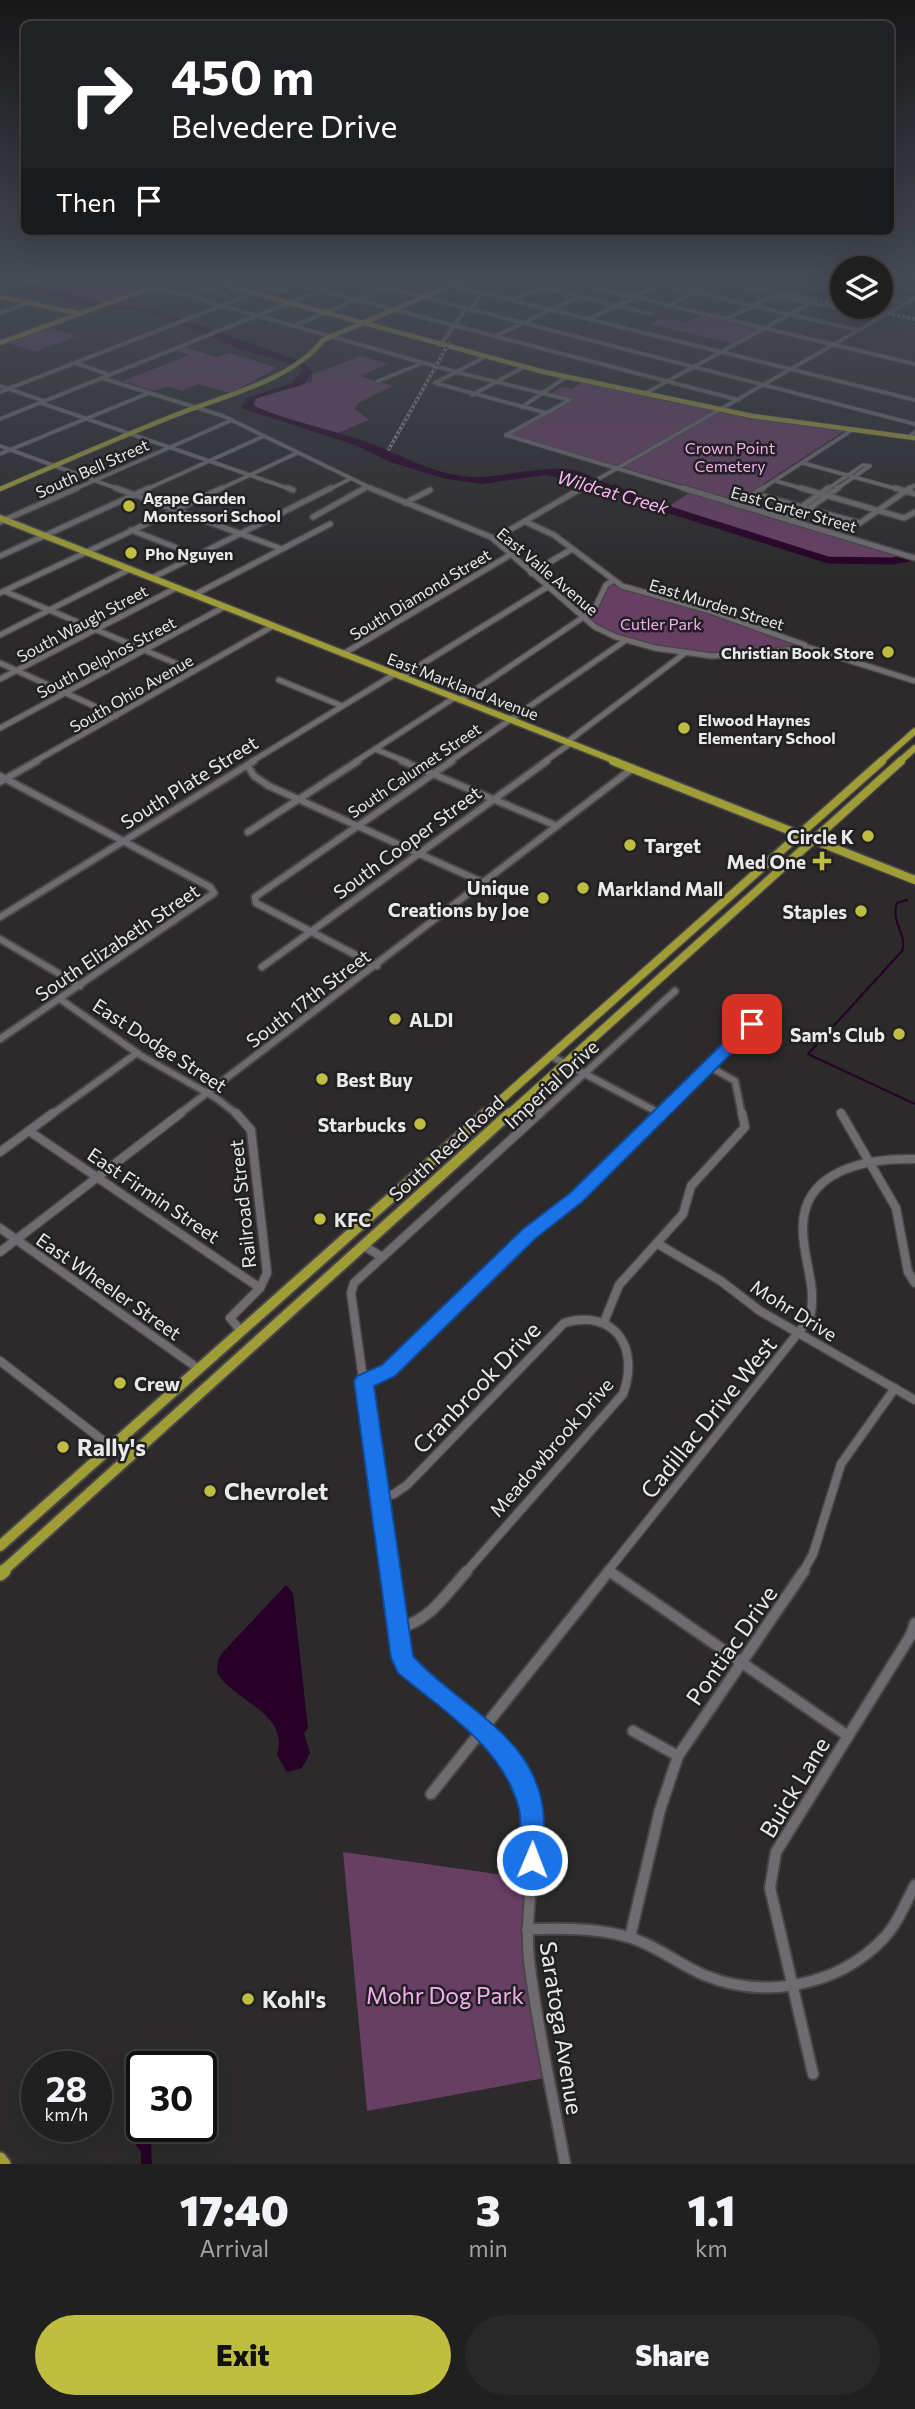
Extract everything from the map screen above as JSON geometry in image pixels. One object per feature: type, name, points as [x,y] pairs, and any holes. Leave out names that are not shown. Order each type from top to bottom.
[{"type":"main road","points":[[0,489],[131,434],[236,394],[261,380]]},
{"type":"main road","points":[[580,380],[722,411],[912,438]]},
{"type":"main road","name":"East Markland Avenue","points":[[1,520],[915,880]]},
{"type":"main road","name":"South Reed Road","points":[[0,1546],[915,731]]},
{"type":"main road","name":"South Reed Road","points":[[0,1574],[915,748]]},
{"type":"main road","points":[[0,2159],[5,2164]]},
{"type":"street","points":[[0,393],[32,380]]},
{"type":"street","points":[[0,416],[7,416],[97,380]]},
{"type":"street","name":"East Vaile Avenue","points":[[108,380],[232,420],[366,487],[494,539],[601,631],[626,640],[685,653],[723,657],[797,647],[816,649],[915,681]]},
{"type":"street","points":[[441,380],[435,383],[546,413],[570,400],[487,380]]},
{"type":"street","points":[[472,395],[499,380]]},
{"type":"street","points":[[522,407],[562,380]]},
{"type":"street","points":[[664,380],[739,400]]},
{"type":"street","points":[[741,380],[915,424]]},
{"type":"street","points":[[494,539],[774,380]]},
{"type":"street","points":[[836,380],[915,400]]},
{"type":"street","points":[[644,394],[668,381]]},
{"type":"street","points":[[0,386],[86,419],[293,489]]},
{"type":"street","points":[[0,454],[149,393]]},
{"type":"street","name":"East Carter Street","points":[[546,413],[506,435],[915,558]]},
{"type":"street","name":"South Bell Street","points":[[1,520],[232,420]]},
{"type":"street","points":[[737,505],[852,430]]},
{"type":"street","points":[[912,438],[915,432]]},
{"type":"street","points":[[0,556],[264,436]]},
{"type":"street","points":[[0,446],[282,549]]},
{"type":"street","points":[[1,591],[297,453]]},
{"type":"street","points":[[803,463],[915,494]]},
{"type":"street","points":[[784,519],[863,465],[870,466],[791,521]]},
{"type":"street","points":[[152,578],[350,479]]},
{"type":"street","points":[[776,481],[904,518],[915,512]]},
{"type":"street","points":[[755,494],[863,522],[915,485]]},
{"type":"street","points":[[194,595],[330,524],[313,517],[366,487]]},
{"type":"street","points":[[405,503],[430,490]]},
{"type":"street","points":[[248,832],[594,610],[606,585],[612,581],[550,532],[526,522]]},
{"type":"street","points":[[131,530],[175,547]]},
{"type":"street","points":[[531,573],[572,549]]},
{"type":"street","name":"South Diamond Street","points":[[343,654],[510,555]]},
{"type":"street","points":[[0,635],[130,569]]},
{"type":"street","name":"East Murden Street","points":[[612,581],[816,649]]},
{"type":"street","name":"South Waugh Street","points":[[0,679],[176,587]]},
{"type":"street","name":"South Plate Street","points":[[0,916],[342,706],[398,676],[547,587]]},
{"type":"street","points":[[1,591],[194,671]]},
{"type":"street","name":"South Delphos Street","points":[[0,728],[224,607]]},
{"type":"street","name":"South Ohio Avenue","points":[[2,779],[273,626]]},
{"type":"street","name":"South Calumet Street","points":[[311,932],[254,900],[257,894],[626,640]]},
{"type":"street","name":"South Cooper Street","points":[[262,967],[494,799],[685,653]]},
{"type":"street","points":[[0,663],[116,716]]},
{"type":"street","points":[[279,680],[342,706]]},
{"type":"street","points":[[375,749],[557,826]]},
{"type":"street","points":[[247,765],[259,780],[484,883]]},
{"type":"street","name":"South 17th Street","points":[[0,1252],[633,768]]},
{"type":"street","points":[[2,779],[124,841]]},
{"type":"street","name":"South Elizabeth Street","points":[[0,1039],[210,898],[214,892],[210,887],[124,841]]},
{"type":"street","points":[[311,932],[377,966]]},
{"type":"street","points":[[0,939],[80,986]]},
{"type":"street","name":"Imperial Drive","points":[[354,1283],[675,991]]},
{"type":"street","name":"East Dodge Street","points":[[60,999],[137,1053],[242,1117]]},
{"type":"street","points":[[364,1381],[388,1371],[530,1234],[583,1192],[752,1024]]},
{"type":"street","points":[[0,1152],[137,1053]]},
{"type":"street","points":[[551,1056],[661,1114]]},
{"type":"street","points":[[604,1321],[619,1285],[682,1214],[691,1186],[745,1127],[735,1081],[710,1067]]},
{"type":"street","points":[[841,1114],[896,1208],[908,1272],[915,1283]]},
{"type":"street","name":"Railroad Street","points":[[242,1117],[251,1130],[259,1178],[267,1273],[260,1288]]},
{"type":"street","name":"East Firmin Street","points":[[29,1131],[260,1288]]},
{"type":"street","name":"Cadillac Drive West","points":[[431,1794],[810,1318],[816,1298],[803,1232],[808,1201],[831,1175],[868,1160],[915,1159]]},
{"type":"street","name":"East Wheeler Street","points":[[0,1228],[199,1369]]},
{"type":"street","name":"Mohr Drive","points":[[658,1244],[799,1333],[915,1400]]},
{"type":"street","points":[[364,1246],[382,1257]]},
{"type":"street","name":"Saratoga Avenue","points":[[354,1283],[351,1293],[402,1658],[406,1665],[484,1729],[518,1770],[532,1811],[527,1929],[529,1960],[565,2164]]},
{"type":"street","points":[[241,1331],[232,1324],[230,1318],[260,1288]]},
{"type":"street","name":"Cranbrook Drive","points":[[380,1498],[394,1494],[407,1485],[564,1323],[582,1317],[604,1321]]},
{"type":"street","name":"Meadowbrook Drive","points":[[398,1628],[415,1624],[427,1616],[623,1394],[630,1382],[631,1361],[615,1330],[604,1321]]},
{"type":"street","points":[[0,1361],[127,1459]]},
{"type":"street","name":"Pontiac Drive","points":[[630,1937],[660,1810],[678,1756],[799,1581],[813,1555],[841,1464],[895,1388]]},
{"type":"street","points":[[609,1571],[848,1736]]},
{"type":"street","name":"Buick Lane","points":[[813,2074],[772,1905],[772,1867],[787,1833],[915,1623]]},
{"type":"street","points":[[633,1731],[678,1756]]},
{"type":"street","points":[[527,1929],[589,1929],[630,1937],[707,1976],[744,1985],[792,1987],[828,1978],[859,1961],[892,1927],[915,1885]]},
{"type":"green space","points":[[255,380],[231,393],[197,384],[182,391],[168,386],[154,391],[123,381]]},
{"type":"green space","points":[[312,380],[373,380],[393,386],[358,403],[355,409],[369,420],[338,433],[268,413],[254,405],[257,396],[304,381],[311,383]]},
{"type":"green space","name":"Crown Point Cemetery","points":[[582,382],[723,413],[844,431],[737,501],[509,434],[574,401],[552,393],[561,387],[572,389]]},
{"type":"green space","points":[[691,492],[912,557],[880,561],[817,555],[755,539],[664,509]]},
{"type":"green space","name":"Cutler Park","points":[[612,581],[816,649],[701,656],[616,637],[584,618],[594,610]]},
{"type":"green space","name":"Mohr Dog Park","points":[[343,1852],[530,1879],[527,1929],[550,2077],[367,2111]]},
{"type":"shaded area","points":[[295,380],[307,380],[305,384],[254,399],[254,406],[361,440],[427,467],[455,475],[484,477],[534,470],[568,469],[595,479],[586,484],[546,475],[482,484],[446,479],[390,462],[355,445],[241,408],[247,398]]},
{"type":"shaded area","points":[[286,1585],[293,1593],[308,1728],[304,1733],[310,1753],[302,1768],[287,1772],[277,1755],[279,1741],[276,1729],[259,1709],[225,1683],[217,1673],[218,1660],[223,1652]]},
{"type":"shaded area","points":[[133,2142],[151,2142],[152,2164],[141,2164],[141,2151]]},
{"type":"waterway","name":"Wildcat Creek","points":[[586,478],[618,490]]},
{"type":"waterway","name":"Wildcat Creek","points":[[615,488],[632,498],[828,560],[892,561],[915,557]]},
{"type":"waterway","points":[[907,900],[897,903],[895,910],[903,939],[902,951],[808,1054],[915,1104]]},
{"type":"railway","points":[[389,449],[428,380]]},
{"type":"place","name":"Agape Garden Montessori School","points":[[129,506]]},
{"type":"place","name":"Pho Nguyen","points":[[131,553]]},
{"type":"place","name":"Christian Book Store","points":[[888,652]]},
{"type":"place","name":"Elwood Haynes Elementary School","points":[[684,728]]},
{"type":"place","name":"Circle K","points":[[868,836]]},
{"type":"place","name":"Target","points":[[630,845]]},
{"type":"place","name":"Med One","points":[[822,861]]},
{"type":"place","name":"Markland Mall","points":[[583,888]]},
{"type":"place","name":"Unique Creations by Joe","points":[[543,898]]},
{"type":"place","name":"Staples","points":[[861,911]]},
{"type":"place","name":"ALDI","points":[[395,1019]]},
{"type":"place","name":"Sam's Club","points":[[899,1034]]},
{"type":"place","name":"Best Buy","points":[[322,1079]]},
{"type":"place","name":"Starbucks","points":[[420,1124]]},
{"type":"place","name":"KFC","points":[[320,1219]]},
{"type":"place","name":"Crew","points":[[120,1383]]},
{"type":"place","name":"Rally's","points":[[63,1447]]},
{"type":"place","name":"Chevrolet","points":[[210,1491]]},
{"type":"place","name":"Kohl's","points":[[248,1999]]},
{"type":"route","points":[[532,1860],[532,1811],[518,1770],[502,1747],[484,1729],[406,1665],[402,1658],[364,1381],[388,1371],[530,1234],[597,1179],[752,1024]]}]
